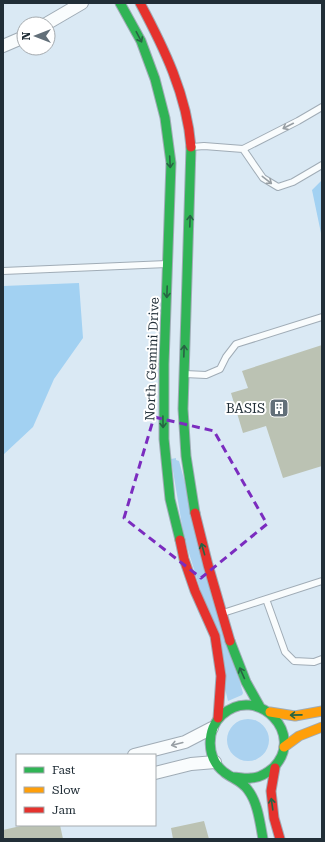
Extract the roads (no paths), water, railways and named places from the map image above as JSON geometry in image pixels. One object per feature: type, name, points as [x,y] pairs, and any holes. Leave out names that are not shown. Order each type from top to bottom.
[{"type":"street","points":[[56,18],[82,3]]},
{"type":"street","name":"North Gemini Drive","points":[[120,3],[141,41],[155,79],[165,118],[171,163],[164,364],[164,440],[170,499],[184,559],[214,636],[218,651],[221,676],[215,723],[210,740],[211,752],[215,762]]},
{"type":"street","points":[[140,3],[161,43],[178,84],[186,112],[191,147],[190,228],[183,374],[183,416],[186,456],[193,508],[235,659],[250,692],[260,707]]},
{"type":"street","points":[[3,46],[16,40]]},
{"type":"street","points":[[138,754],[185,742],[215,723],[227,710],[238,706],[249,705],[260,707],[270,712],[296,716],[322,711]]},
{"type":"street","points":[[233,777],[244,780],[256,779],[266,775],[280,762],[284,747],[284,737],[282,728],[277,719],[270,712]]},
{"type":"street","points":[[284,747],[299,736],[322,727]]},
{"type":"street","points":[[156,773],[191,764],[215,762],[223,771],[233,777],[247,790],[260,819],[263,839]]},
{"type":"street","points":[[275,768],[270,791],[274,818],[280,839]]},
{"type":"lane","points":[[191,147],[204,146],[243,149],[322,107]]},
{"type":"lane","points":[[243,149],[263,178],[278,187],[293,182],[322,165]]},
{"type":"lane","points":[[3,271],[168,264]]},
{"type":"lane","points":[[183,374],[206,375],[220,369],[226,357],[236,344],[322,317]]},
{"type":"lane","points":[[222,613],[322,581]]},
{"type":"lane","points":[[266,599],[285,652],[294,661],[314,662],[322,659]]},
{"type":"place","name":"BASIS","points":[[279,408]]}]
